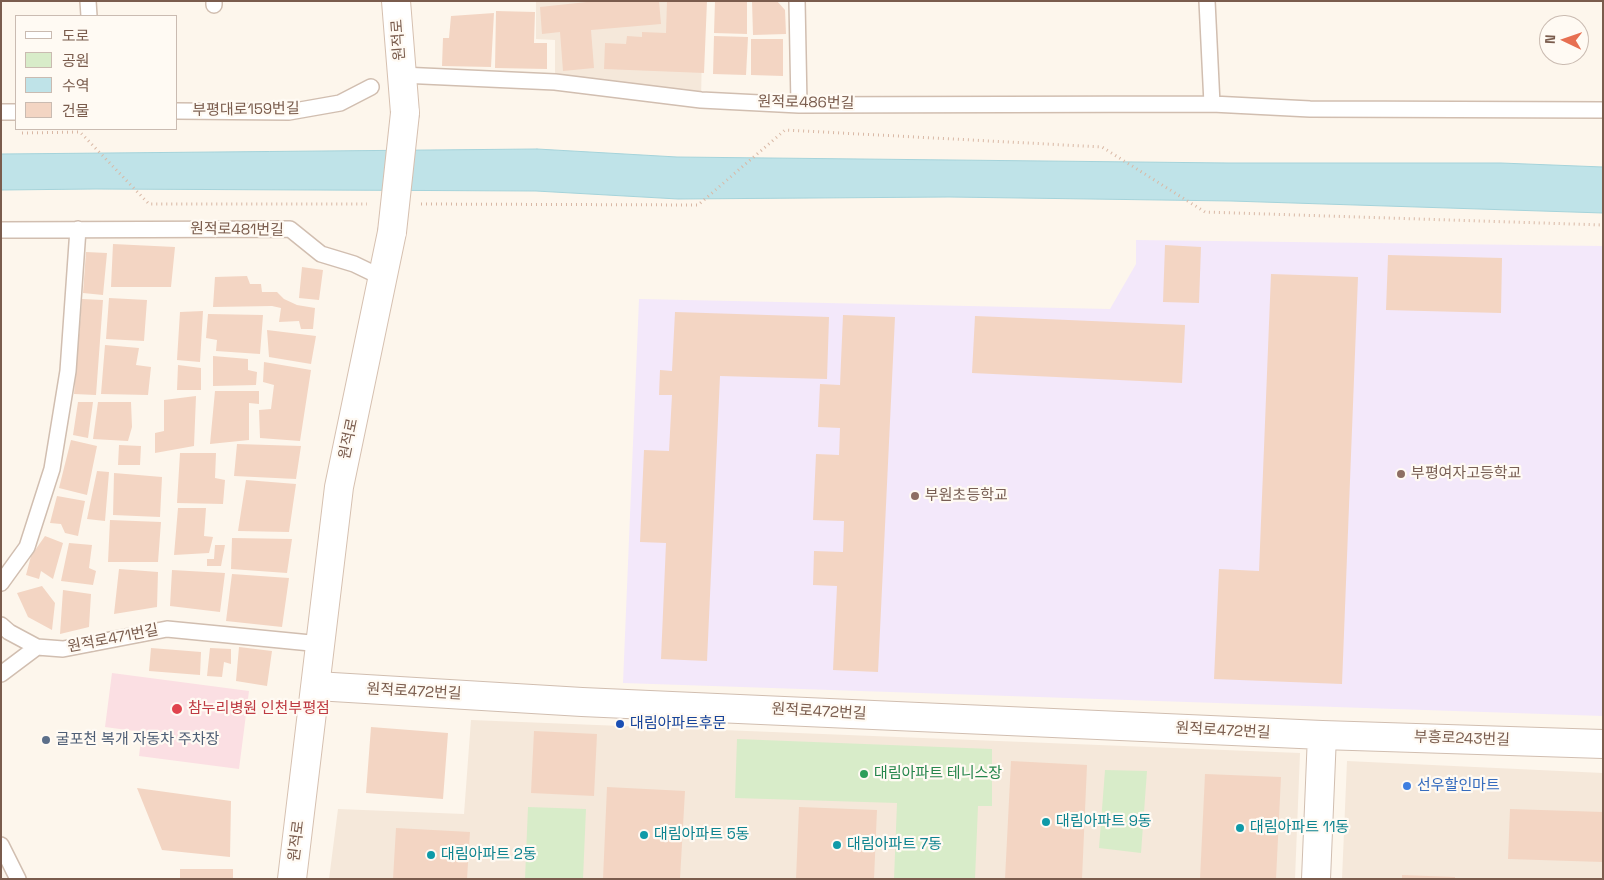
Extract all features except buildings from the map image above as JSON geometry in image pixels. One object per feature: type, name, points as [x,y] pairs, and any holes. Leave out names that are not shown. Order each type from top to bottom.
[{"type":"street","name":"원적로","points":[[292,879],[339,487],[392,232],[405,113],[396,1]]},
{"type":"street","name":"원적로472번길","points":[[316,686],[592,702],[1322,735]]},
{"type":"street","name":"부흥로243번길","points":[[1322,735],[1603,744]]},
{"type":"street","points":[[1316,879],[1322,735]]},
{"type":"lane","points":[[88,1],[89,15]]},
{"type":"lane","points":[[797,1],[799,105]]},
{"type":"lane","points":[[1207,1],[1212,104]]},
{"type":"lane","name":"원적로486번길","points":[[401,76],[555,82],[701,100],[799,105],[1212,104],[1310,109],[1603,110]]},
{"type":"lane","name":"부평대로159번길","points":[[178,112],[289,112],[340,103],[371,87]]},
{"type":"lane","points":[[1,112],[15,112]]},
{"type":"lane","points":[[1,583],[27,547],[52,469],[68,371],[78,229]]},
{"type":"lane","name":"원적로481번길","points":[[1,230],[290,230],[321,254],[354,264],[383,278]]},
{"type":"lane","name":"원적로471번길","points":[[1,625],[8,632],[36,647],[63,649],[167,629],[321,644]]},
{"type":"lane","points":[[1,674],[36,647]]},
{"type":"lane","points":[[1,845],[18,879]]},
{"type":"path","points":[[418,204],[698,205],[785,130],[1102,147],[1205,212],[1603,225]]},
{"type":"path","points":[[21,133],[80,132],[149,204],[368,204]]},
{"type":"shaded area","points":[[536,1],[703,1],[701,100],[555,82],[555,40],[536,39]]},
{"type":"shaded area","points":[[1136,240],[1603,246],[1603,716],[623,683],[639,299],[1110,309],[1136,264]]},
{"type":"shaded area","name":"참누리병원 인천부평점","points":[[112,673],[249,691],[239,769],[139,756],[142,732],[105,727]]},
{"type":"shaded area","points":[[471,720],[1300,753],[1295,879],[329,879],[338,809],[464,814]]},
{"type":"shaded area","points":[[1347,761],[1603,773],[1603,879],[1342,879]]},
{"type":"green space","name":"대림아파트 테니스장","points":[[737,739],[992,749],[992,806],[978,806],[975,879],[894,879],[897,803],[735,798]]},
{"type":"green space","points":[[1105,770],[1147,771],[1141,853],[1099,848]]},
{"type":"green space","points":[[528,807],[586,809],[583,879],[525,879]]},
{"type":"water","points":[[537,149],[677,157],[1229,163],[1501,163],[1603,167],[1603,213],[1231,201],[949,197],[678,199],[536,191],[1,190],[1,154]]},
{"type":"place","name":"부평여자고등학교","points":[[1401,474]]},
{"type":"place","name":"부원초등학교","points":[[915,496]]},
{"type":"place","name":"참누리병원 인천부평점","points":[[177,709]]},
{"type":"place","name":"대림아파트후문","points":[[620,724]]},
{"type":"place","name":"굴포천 복개 자동차 주차장","points":[[46,740]]},
{"type":"place","name":"대림아파트 테니스장","points":[[864,774]]},
{"type":"place","name":"선우할인마트","points":[[1407,786]]},
{"type":"place","name":"대림아파트 9동","points":[[1046,822]]},
{"type":"place","name":"대림아파트 11동","points":[[1240,828]]},
{"type":"place","name":"대림아파트 5동","points":[[644,835]]},
{"type":"place","name":"대림아파트 7동","points":[[837,845]]},
{"type":"place","name":"대림아파트 2동","points":[[431,855]]}]
